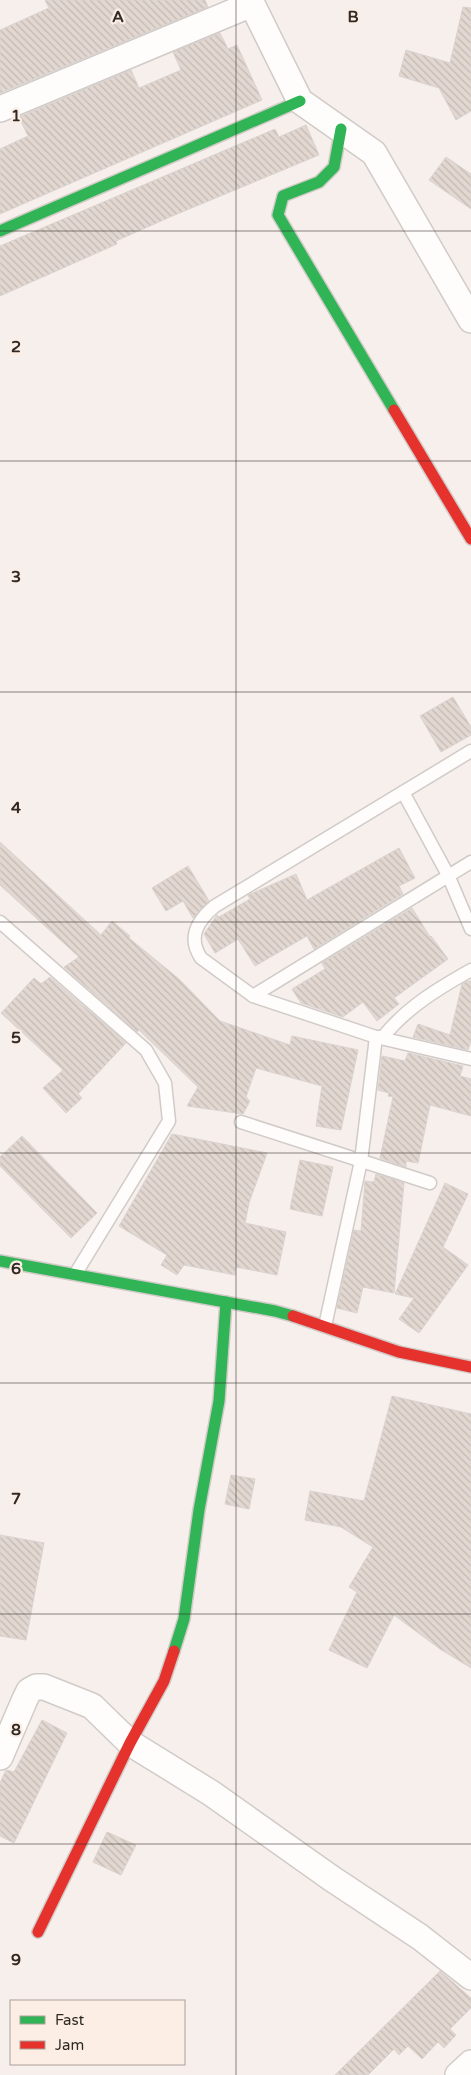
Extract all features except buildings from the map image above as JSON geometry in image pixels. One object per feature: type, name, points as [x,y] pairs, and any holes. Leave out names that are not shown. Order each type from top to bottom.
[{"type":"street","points":[[0,109],[251,2],[300,102],[374,152],[471,320]]},
{"type":"street","points":[[0,231],[300,102]]},
{"type":"street","points":[[340,129],[334,167],[319,182],[283,196],[278,215],[471,539]]},
{"type":"street","points":[[0,1261],[76,1273],[275,1310],[399,1352],[471,1368]]},
{"type":"street","points":[[38,1932],[130,1743],[164,1681],[184,1620],[199,1510],[219,1401],[226,1302]]},
{"type":"street","points":[[0,1757],[29,1691],[36,1687],[44,1687],[92,1706],[130,1743],[211,1793],[331,1878],[420,1937],[471,1977]]},
{"type":"street","points":[[458,2075],[471,2062]]},
{"type":"lane","points":[[471,751],[215,906],[196,927],[195,950],[200,958],[254,996],[376,1037],[471,1059]]},
{"type":"lane","points":[[403,792],[448,875],[471,928]]},
{"type":"lane","points":[[254,996],[471,862]]},
{"type":"lane","points":[[0,922],[146,1050],[165,1083],[169,1121],[76,1273]]},
{"type":"lane","points":[[376,1037],[383,1037],[394,1024],[432,992],[471,970]]},
{"type":"lane","points":[[325,1326],[361,1161],[376,1037]]},
{"type":"lane","points":[[241,1122],[430,1183]]},
{"type":"traffic: fast","points":[[0,231],[300,101]]},
{"type":"traffic: fast","points":[[341,129],[334,167],[319,182],[283,196],[278,215],[394,410]]},
{"type":"traffic: fast","points":[[0,1261],[275,1311],[293,1316]]},
{"type":"traffic: fast","points":[[174,1651],[184,1619],[199,1510],[219,1401],[226,1302]]},
{"type":"traffic: jam","points":[[394,410],[471,539]]},
{"type":"traffic: jam","points":[[293,1316],[399,1352],[471,1367]]},
{"type":"traffic: jam","points":[[38,1932],[130,1743],[164,1681],[174,1651]]}]
